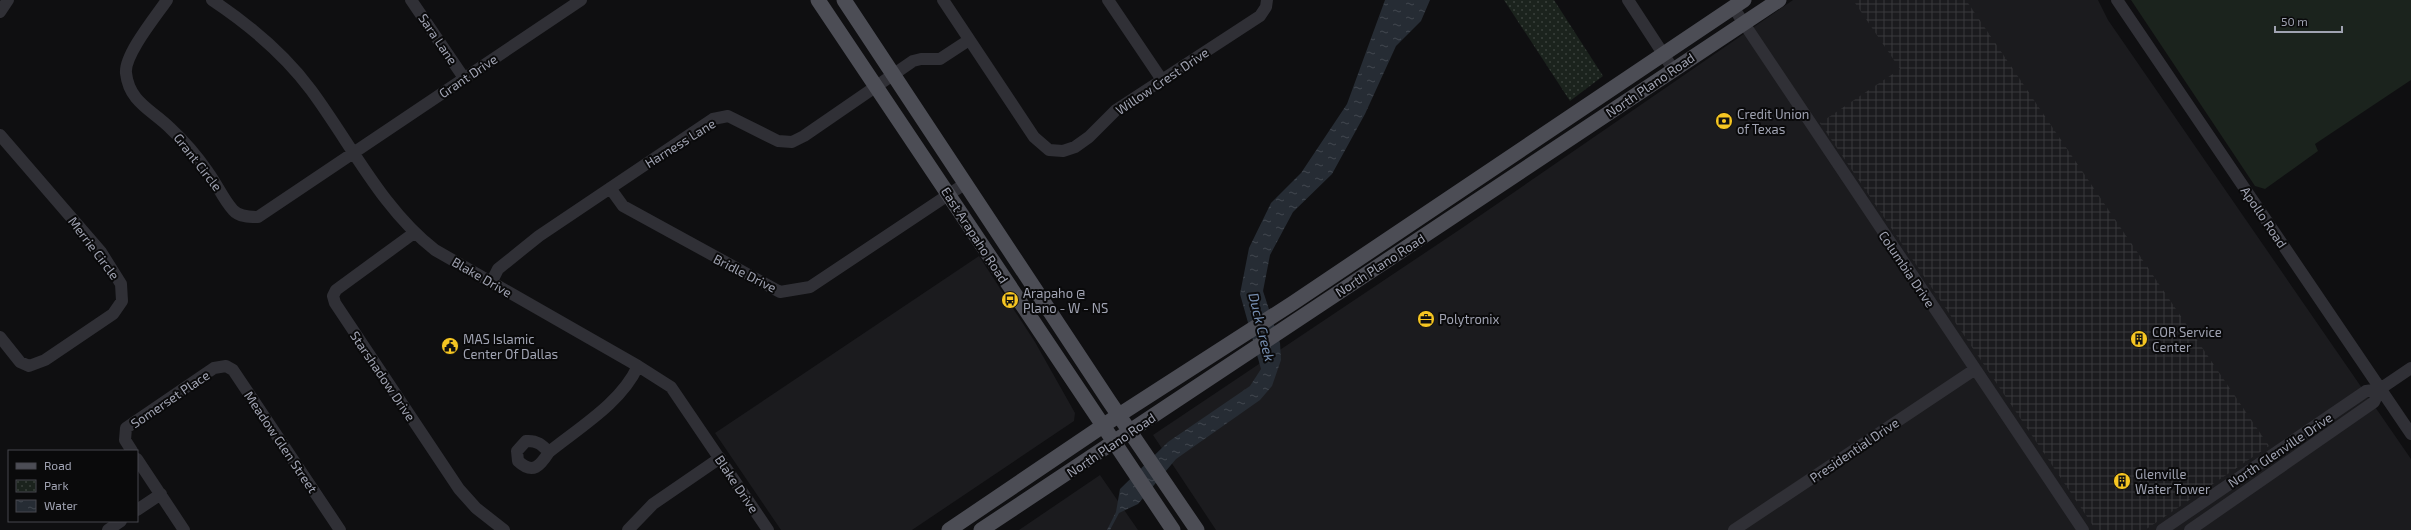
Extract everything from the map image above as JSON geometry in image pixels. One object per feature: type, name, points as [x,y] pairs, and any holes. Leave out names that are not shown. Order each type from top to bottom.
[{"type":"main road","name":"East Arapaho Road","points":[[818,0],[1173,530]]},
{"type":"main road","points":[[829,17],[833,0]]},
{"type":"main road","name":"East Arapaho Road","points":[[844,0],[893,76],[1197,530]]},
{"type":"main road","name":"North Plano Road","points":[[981,530],[1131,432],[1282,329],[1779,0]]},
{"type":"main road","name":"North Plano Road","points":[[949,530],[1102,426],[1246,334],[1663,52],[1738,3]]},
{"type":"main road","points":[[1573,114],[1584,130]]},
{"type":"street","points":[[0,11],[8,0]]},
{"type":"street","name":"Grant Circle","points":[[167,0],[128,58],[125,72],[130,91],[139,103],[170,127],[187,145],[208,171],[234,211],[242,216],[258,217],[354,152]]},
{"type":"street","name":"Blake Drive","points":[[212,0],[232,14],[284,59],[310,89],[396,213],[414,233],[435,250],[638,366],[671,387],[768,530]]},
{"type":"street","name":"Sara Lane","points":[[411,0],[464,78]]},
{"type":"street","name":"Willow Crest Drive","points":[[943,0],[1034,137],[1049,150],[1063,151],[1075,146],[1089,137],[1116,110],[1260,16],[1267,3]]},
{"type":"street","points":[[1108,0],[1162,80]]},
{"type":"street","points":[[1628,0],[1673,69]]},
{"type":"street","name":"Apollo Road","points":[[2117,0],[2411,434]]},
{"type":"street","name":"Grant Drive","points":[[354,152],[575,2]]},
{"type":"street","name":"Columbia Drive","points":[[1738,3],[1744,24],[1974,370],[2083,530]]},
{"type":"street","name":"Harness Lane","points":[[491,283],[498,269],[510,256],[713,119],[728,116],[778,141],[792,142],[804,136],[913,62],[921,59],[940,59],[969,40]]},
{"type":"street","name":"Merrie Circle","points":[[0,135],[100,252],[121,284],[122,301],[113,314],[45,360],[29,366],[20,362],[0,338]]},
{"type":"street","name":"Bridle Drive","points":[[610,188],[623,206],[780,292],[810,287],[966,183]]},
{"type":"street","name":"Starshadow Drive","points":[[414,233],[336,290],[333,296],[334,303],[459,489],[476,508],[504,530]]},
{"type":"street","name":"Meadow Glen Street","points":[[214,368],[226,366],[232,370],[340,530]]},
{"type":"street","points":[[549,452],[616,397],[632,380],[638,366]]},
{"type":"street","name":"Somerset Place","points":[[131,450],[125,440],[126,428],[214,368]]},
{"type":"street","name":"North Glenville Drive","points":[[2162,530],[2366,391],[2380,389],[2411,368]]},
{"type":"street","name":"Presidential Drive","points":[[1734,530],[1974,370]]},
{"type":"street","name":"North Glenville Drive","points":[[2190,530],[2374,402],[2380,389]]},
{"type":"street","points":[[628,530],[653,504],[720,458]]},
{"type":"street","points":[[138,460],[184,530]]},
{"type":"street","points":[[2261,463],[2270,475]]},
{"type":"street","points":[[138,509],[161,494]]},
{"type":"street","points":[[108,530],[120,522]]},
{"type":"shaded area","points":[[1793,0],[2098,0],[2108,20],[2411,459],[2411,530],[1216,530],[1153,435],[1462,228]]},
{"type":"shaded area","points":[[1853,0],[1966,0],[2269,446],[2145,530],[2096,530],[1820,123],[1900,69]]},
{"type":"shaded area","points":[[979,256],[1035,342],[1075,413],[1074,421],[912,530],[781,530],[715,433]]},
{"type":"shaded area","points":[[1100,475],[1138,530],[1019,530]]},
{"type":"green space","points":[[1504,0],[1554,0],[1603,76],[1570,101]]},
{"type":"green space","points":[[2131,0],[2411,0],[2411,80],[2315,144],[2318,151],[2265,189],[2255,186]]},
{"type":"water","name":"Duck Creek","points":[[1385,0],[1430,0],[1421,21],[1396,46],[1365,114],[1332,174],[1293,212],[1270,255],[1263,291],[1280,343],[1281,360],[1272,386],[1260,400],[1176,459],[1138,504],[1119,513],[1110,530],[1107,530],[1116,512],[1120,489],[1168,442],[1250,386],[1261,369],[1240,294],[1249,248],[1271,203],[1301,173],[1347,104]]},
{"type":"place","name":"Credit Union of Texas","points":[[1724,121]]},
{"type":"place","name":"Arapaho @ Plano - W - NS","points":[[1010,300]]},
{"type":"place","name":"Polytronix","points":[[1426,319]]},
{"type":"place","name":"COR Service Center","points":[[2139,339]]},
{"type":"place","name":"MAS Islamic Center Of Dallas","points":[[450,346]]},
{"type":"place","name":"Glenville Water Tower","points":[[2122,481]]}]
